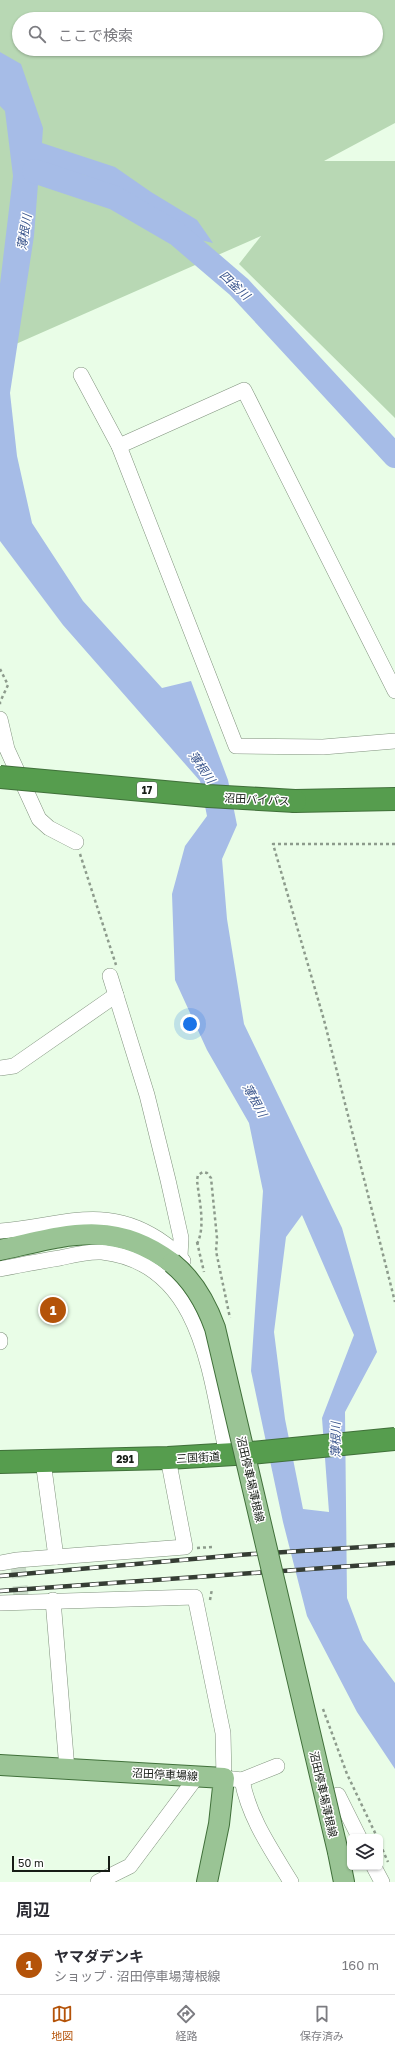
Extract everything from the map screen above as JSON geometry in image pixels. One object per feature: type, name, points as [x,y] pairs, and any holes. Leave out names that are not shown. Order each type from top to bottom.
[{"type":"highway","name":"沼田バイパス","points":[[0,777],[208,796],[294,801],[395,799]]},
{"type":"highway","name":"三国街道","points":[[0,1462],[227,1455],[395,1439]]},
{"type":"main road","name":"沼田停車場薄根線","points":[[0,1250],[65,1235],[88,1233],[129,1241],[176,1260],[184,1276],[198,1293],[210,1313],[215,1328],[344,1882]]},
{"type":"main road","name":"沼田停車場線","points":[[0,1765],[198,1775],[233,1779]]},
{"type":"main road","points":[[207,1882],[219,1824],[233,1779]]},
{"type":"street","points":[[81,375],[119,446],[236,746],[323,747],[395,741]]},
{"type":"street","points":[[119,446],[244,390],[395,691]]},
{"type":"street","points":[[0,720],[7,749],[39,819],[49,828],[76,842]]},
{"type":"street","points":[[110,976],[147,1095],[168,1180],[181,1238],[176,1260]]},
{"type":"street","points":[[0,1068],[14,1066],[116,995]]},
{"type":"street","points":[[0,1231],[75,1219],[98,1219],[133,1227],[150,1234],[176,1260],[184,1262],[187,1309]]},
{"type":"street","points":[[0,1269],[84,1253],[102,1252],[135,1261],[152,1270],[167,1281],[195,1323],[209,1373],[227,1455]]},
{"type":"street","points":[[0,1563],[185,1547],[168,1458]]},
{"type":"street","points":[[43,1461],[56,1557]]},
{"type":"street","points":[[0,1603],[20,1599],[53,1600],[195,1597],[233,1779],[245,1799],[259,1828],[291,1882]]},
{"type":"street","points":[[53,1600],[67,1769]]},
{"type":"street","points":[[233,1779],[277,1766]]},
{"type":"street","points":[[98,1882],[130,1866],[198,1775]]},
{"type":"street","points":[[338,1795],[358,1834]]},
{"type":"street","points":[[376,1870],[382,1882]]},
{"type":"path","points":[[0,669],[8,685],[0,702],[0,720]]},
{"type":"path","points":[[395,844],[273,844],[324,1020],[395,1302]]},
{"type":"path","points":[[197,1244],[201,1236],[197,1180],[198,1175],[204,1172],[208,1173],[211,1178],[217,1238],[216,1251],[231,1323]]},
{"type":"path","points":[[321,1706],[347,1774],[376,1834]]},
{"type":"green space","points":[[0,0],[395,0],[395,123],[324,161],[395,161],[395,418],[239,264],[261,236],[0,351]]},
{"type":"water","name":"薄根川","points":[[0,52],[21,64],[43,128],[42,143],[115,167],[151,192],[197,220],[213,243],[200,240],[162,213],[84,175],[39,171],[34,236],[10,393],[17,456],[32,523],[83,601],[162,688],[191,681],[228,780],[237,825],[222,859],[227,919],[244,1024],[342,1228],[377,1352],[345,1412],[347,1598],[363,1640],[395,1683],[395,1769],[357,1712],[307,1616],[283,1522],[251,1371],[263,1191],[249,1123],[207,1050],[175,980],[172,894],[185,846],[207,816],[200,781],[63,625],[0,541],[0,284],[13,176],[5,111],[0,106]],"holes":[[[302,1215],[354,1335],[322,1418],[329,1512],[303,1509],[285,1419],[274,1332],[286,1237]]]},
{"type":"waterway","name":"四釜川","points":[[34,171],[115,198],[177,234],[239,287],[395,456]]},
{"type":"tunnel","points":[[18,1563],[21,1596]]},
{"type":"railway","points":[[0,1576],[238,1555],[395,1545]]},
{"type":"railway","points":[[0,1591],[395,1563]]},
{"type":"place","name":"ヤマダデンキ","points":[[53,1310]]}]
